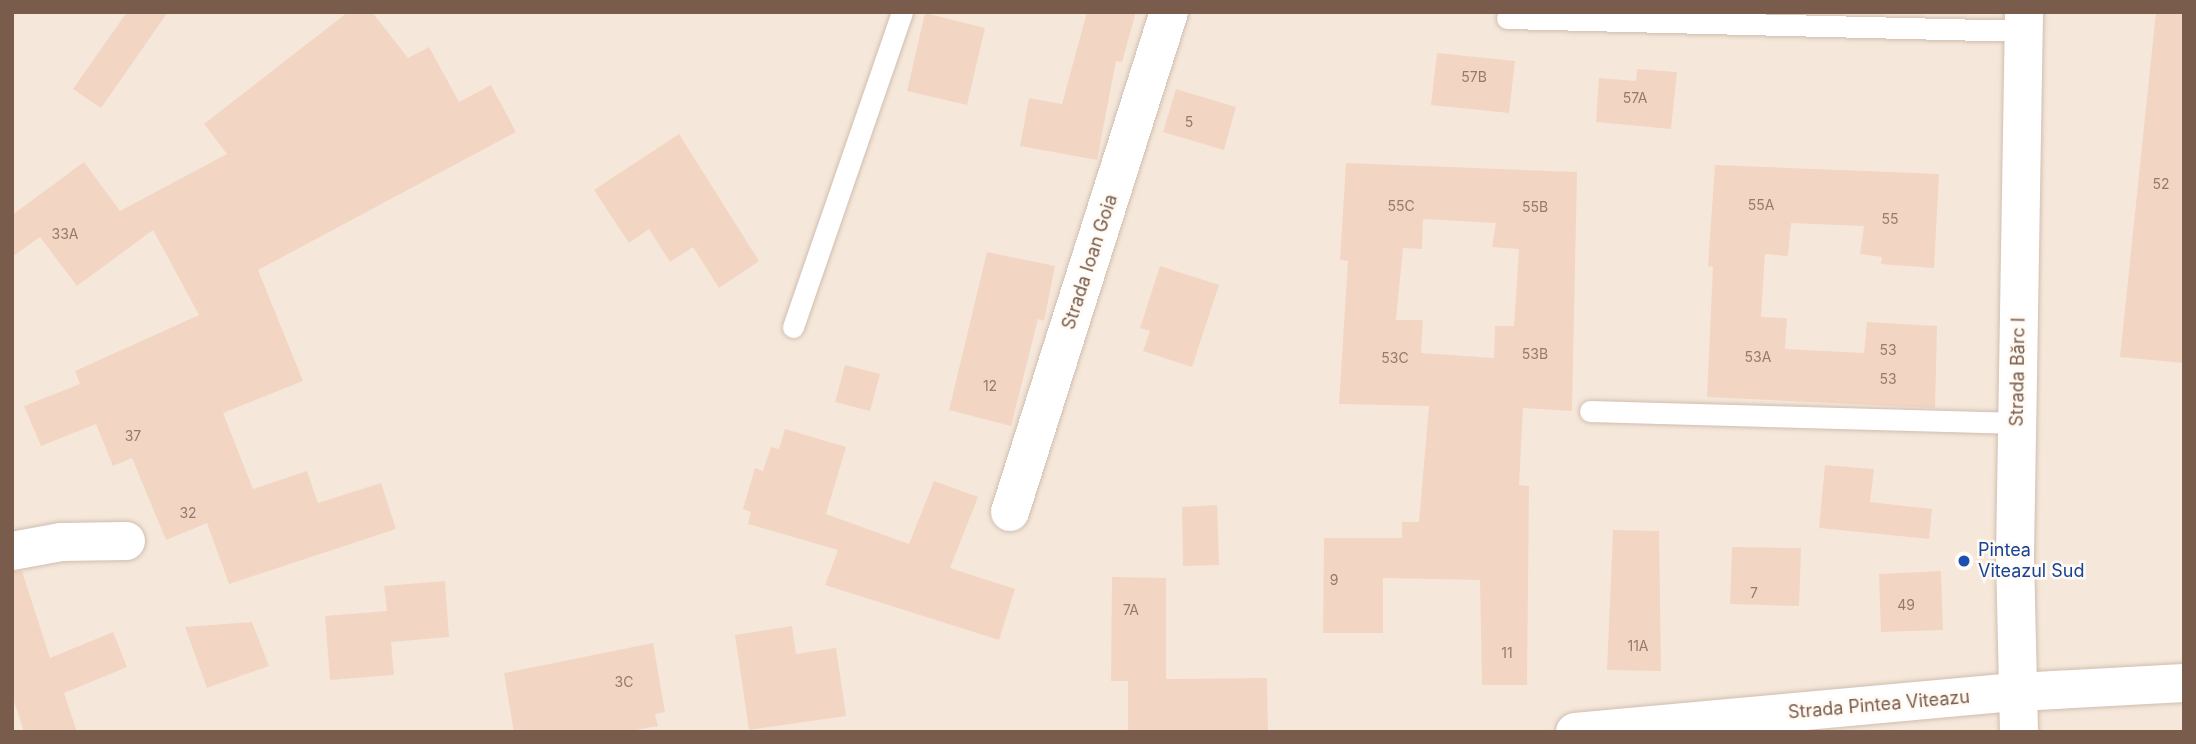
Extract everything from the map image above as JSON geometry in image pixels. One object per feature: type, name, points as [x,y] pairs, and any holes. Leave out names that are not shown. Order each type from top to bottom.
[{"type":"street","name":"Strada Ioan Goia","points":[[1010,512],[1169,12]]},
{"type":"street","name":"Strada Bărc I","points":[[2019,732],[2017,423],[2024,21]]},
{"type":"street","points":[[12,551],[61,542],[126,541]]},
{"type":"street","name":"Strada Pintea Viteazu","points":[[1575,732],[2018,692],[2184,683]]},
{"type":"lane","points":[[793,327],[902,12]]},
{"type":"lane","points":[[1507,18],[2024,21]]},
{"type":"lane","points":[[1590,411],[2017,423]]},
{"type":"shaded area","points":[[12,12],[2184,12],[2184,732],[12,732]]},
{"type":"building","points":[[127,12],[168,12],[101,108],[73,89]]},
{"type":"building","points":[[348,12],[372,12],[408,58],[429,47],[459,102],[491,85],[516,132],[258,270],[303,381],[223,413],[253,489],[307,471],[318,503],[381,483],[396,529],[229,584],[207,523],[166,540],[132,458],[113,466],[96,424],[41,446],[24,406],[80,384],[75,371],[199,315],[153,230],[77,286],[40,237],[12,257],[12,215],[84,162],[120,211],[227,154],[204,124]]},
{"type":"building","points":[[1087,12],[1136,12],[1122,62],[1116,61],[1097,160],[1020,146],[1029,98],[1062,104]]},
{"type":"building","points":[[2156,12],[2184,12],[2184,363],[2120,357]]},
{"type":"building","points":[[925,13],[985,28],[967,105],[907,91]]},
{"type":"building","points":[[1437,53],[1515,61],[1509,113],[1431,105]]},
{"type":"building","points":[[1637,69],[1677,72],[1671,129],[1596,122],[1599,78],[1636,81]]},
{"type":"building","points":[[1176,89],[1236,107],[1224,150],[1163,132]]},
{"type":"building","points":[[679,134],[759,261],[719,288],[693,247],[670,262],[649,229],[629,243],[594,190]]},
{"type":"building","points":[[1346,163],[1577,172],[1572,411],[1523,408],[1519,485],[1529,486],[1527,685],[1482,685],[1480,580],[1383,578],[1383,633],[1323,633],[1324,538],[1402,538],[1402,522],[1419,522],[1429,406],[1339,404],[1348,261],[1340,260]],"holes":[[[1423,219],[1496,223],[1492,247],[1519,249],[1514,326],[1495,326],[1494,358],[1421,353],[1423,320],[1396,320],[1403,248],[1422,249]]]},
{"type":"building","points":[[1715,165],[1939,174],[1934,268],[1881,264],[1882,257],[1860,254],[1864,226],[1791,223],[1788,256],[1765,254],[1761,317],[1787,318],[1785,349],[1864,353],[1867,322],[1937,326],[1935,408],[1707,397],[1713,267],[1708,266]]},
{"type":"building","points":[[987,252],[1055,266],[1044,321],[1038,319],[1011,426],[949,410]]},
{"type":"building","points":[[1160,266],[1219,285],[1192,367],[1143,351],[1150,331],[1140,328]]},
{"type":"building","points":[[845,365],[880,374],[870,411],[835,402]]},
{"type":"building","points":[[785,429],[846,447],[826,514],[909,544],[934,481],[978,497],[950,568],[1015,589],[999,640],[825,585],[838,550],[748,524],[751,512],[743,509],[755,468],[763,471],[771,447],[779,449]]},
{"type":"building","points":[[1825,465],[1874,469],[1870,502],[1932,509],[1929,539],[1819,528]]},
{"type":"building","points":[[1217,505],[1219,565],[1183,566],[1182,507]]},
{"type":"building","points":[[1613,530],[1659,531],[1661,671],[1607,670]]},
{"type":"building","points":[[1732,547],[1801,548],[1799,606],[1730,604]]},
{"type":"building","points":[[22,571],[50,658],[113,632],[127,667],[64,693],[77,732],[24,732],[12,695],[12,572]]},
{"type":"building","points":[[1941,571],[1943,630],[1881,632],[1879,574]]},
{"type":"building","points":[[1112,577],[1166,578],[1166,679],[1267,678],[1268,732],[1128,732],[1128,681],[1111,681]]},
{"type":"building","points":[[445,581],[449,637],[391,642],[394,675],[330,680],[325,616],[387,611],[384,586]]},
{"type":"building","points":[[252,622],[269,666],[207,688],[185,627]]},
{"type":"building","points":[[792,626],[796,654],[836,648],[846,716],[749,730],[735,635]]},
{"type":"building","points":[[653,643],[665,712],[655,714],[658,726],[624,732],[514,732],[504,673]]},
{"type":"place","name":"Pintea Viteazul Sud","points":[[1964,561]]}]
